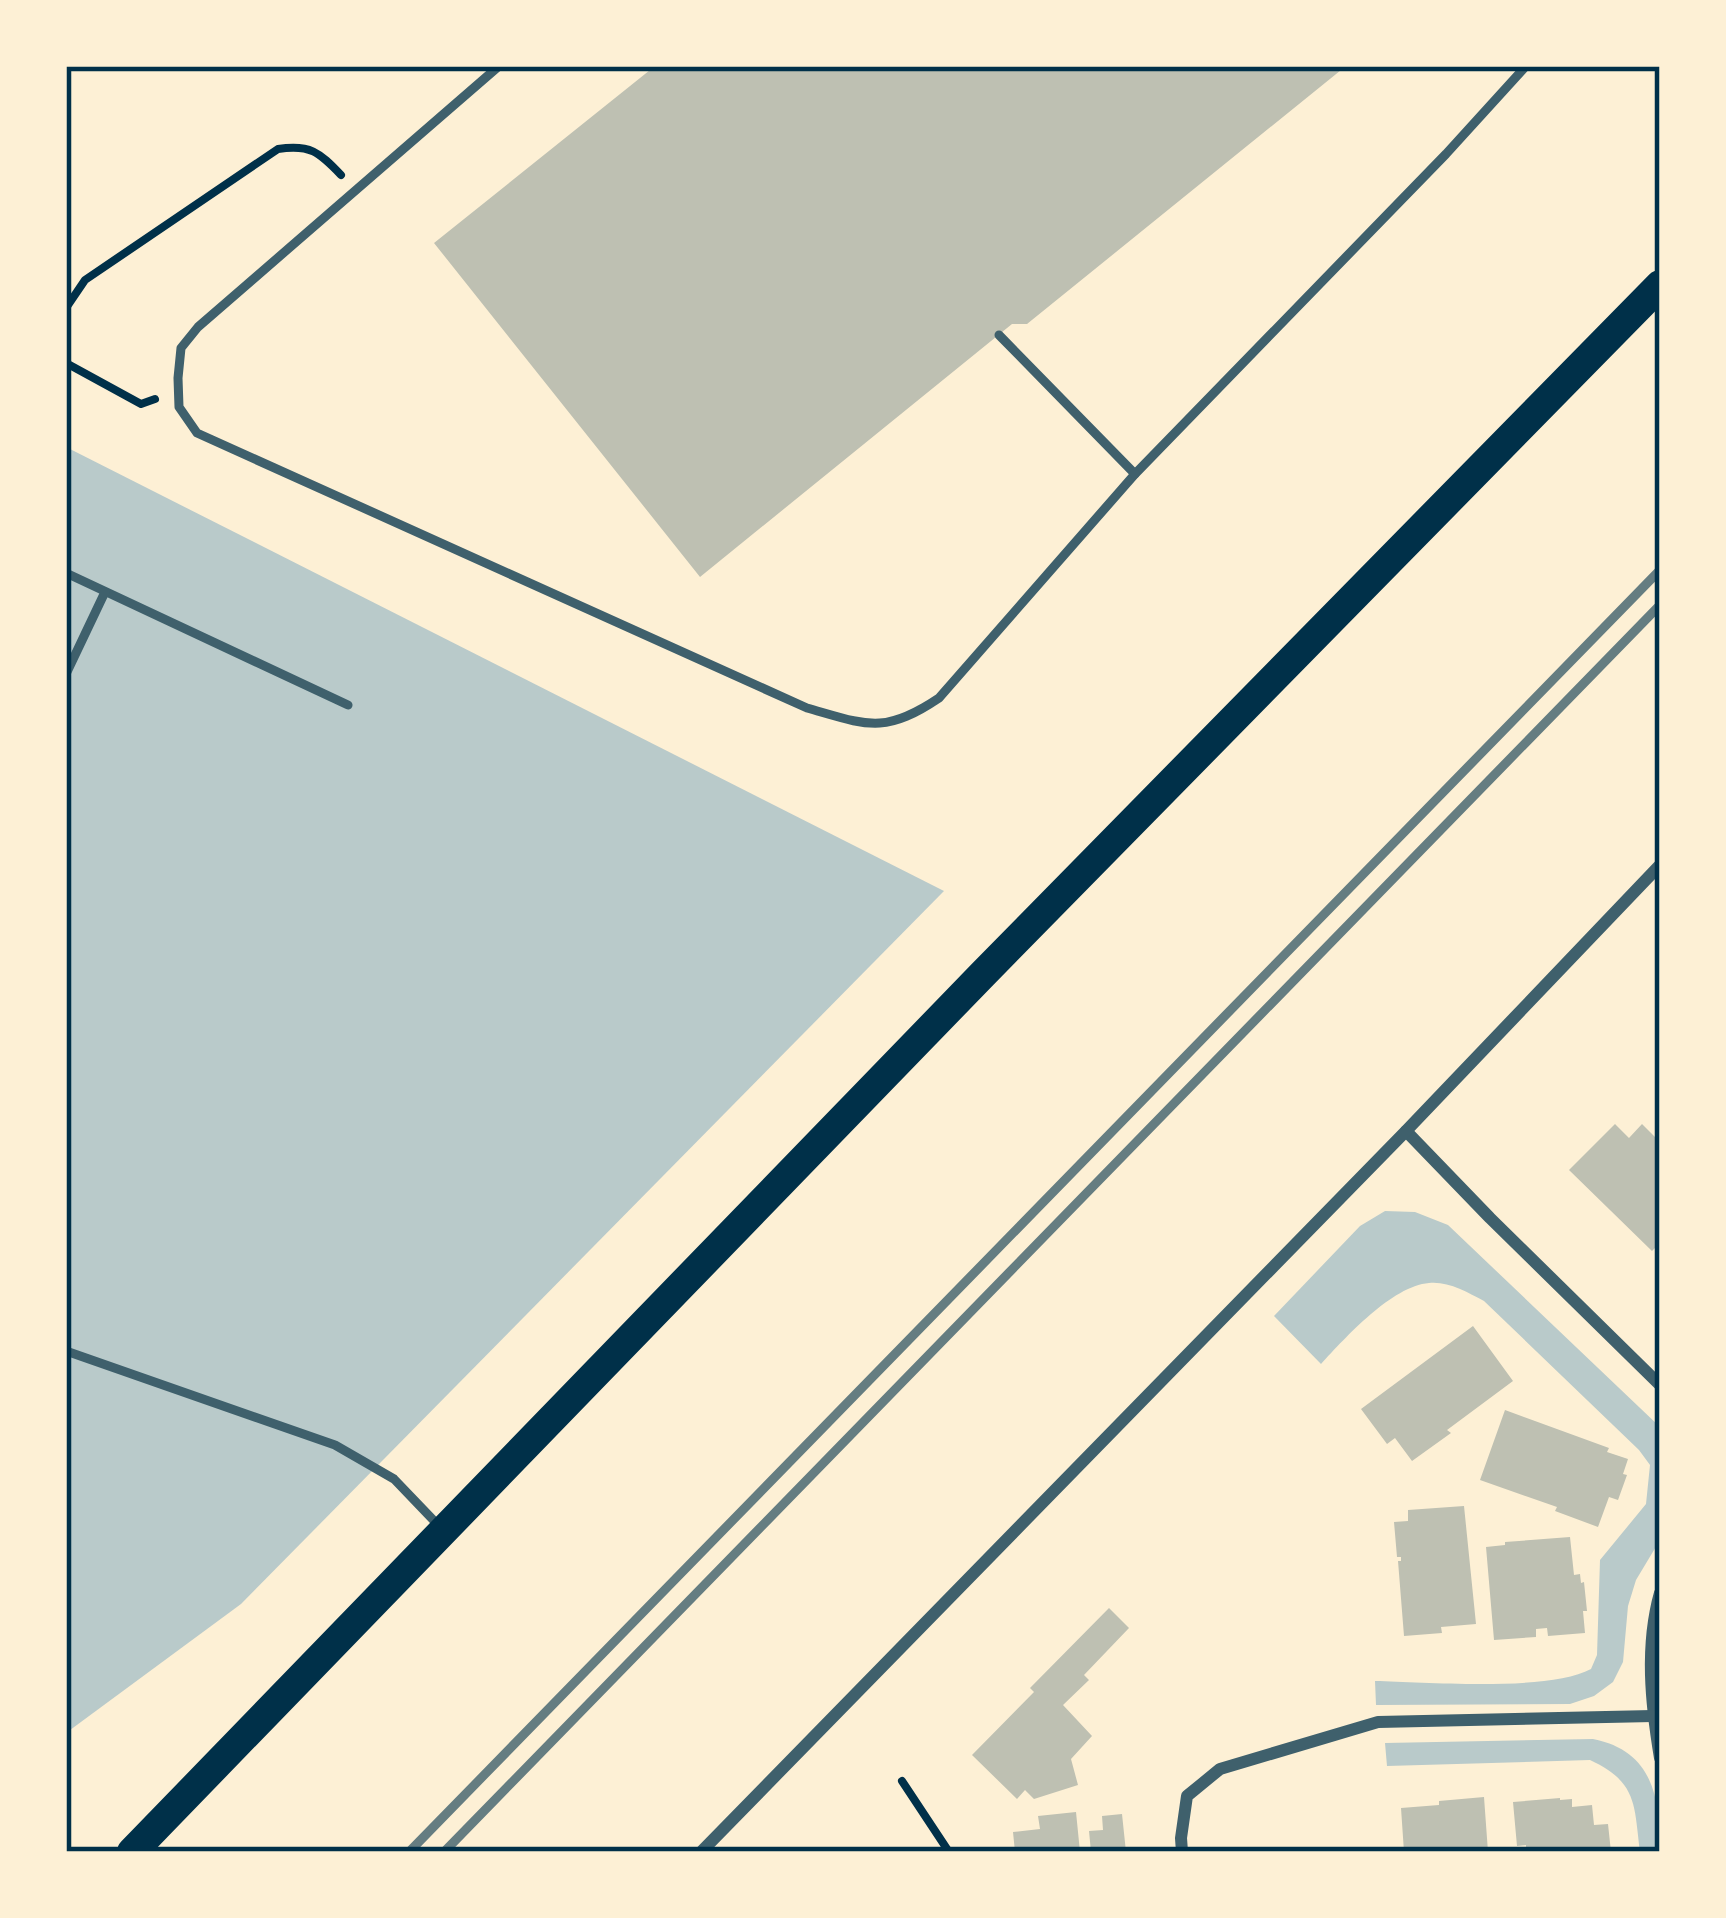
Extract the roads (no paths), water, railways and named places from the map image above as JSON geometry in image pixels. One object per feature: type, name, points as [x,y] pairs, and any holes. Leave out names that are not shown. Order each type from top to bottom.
[{"type":"main road","points":[[132,1852],[983,974],[1660,285]]},
{"type":"street","points":[[701,1852],[1660,865]]},
{"type":"street","points":[[1406,1131],[1660,1385]]},
{"type":"street","points":[[1660,1593],[1651,1624],[1653,1716],[1660,1758]]},
{"type":"street","points":[[1182,1852],[1187,1796],[1220,1769],[1378,1722],[1653,1716]]},
{"type":"lane","points":[[499,66],[198,327],[181,348],[179,406],[197,433],[807,708],[880,725],[909,718],[938,698],[1135,474],[1526,66]]},
{"type":"lane","points":[[999,335],[1135,474]]},
{"type":"lane","points":[[66,573],[348,705]]},
{"type":"lane","points":[[66,674],[106,592]]},
{"type":"lane","points":[[66,1351],[335,1445],[394,1479],[444,1532]]},
{"type":"railway","points":[[409,1852],[1660,570]]},
{"type":"railway","points":[[444,1852],[1660,605]]}]
